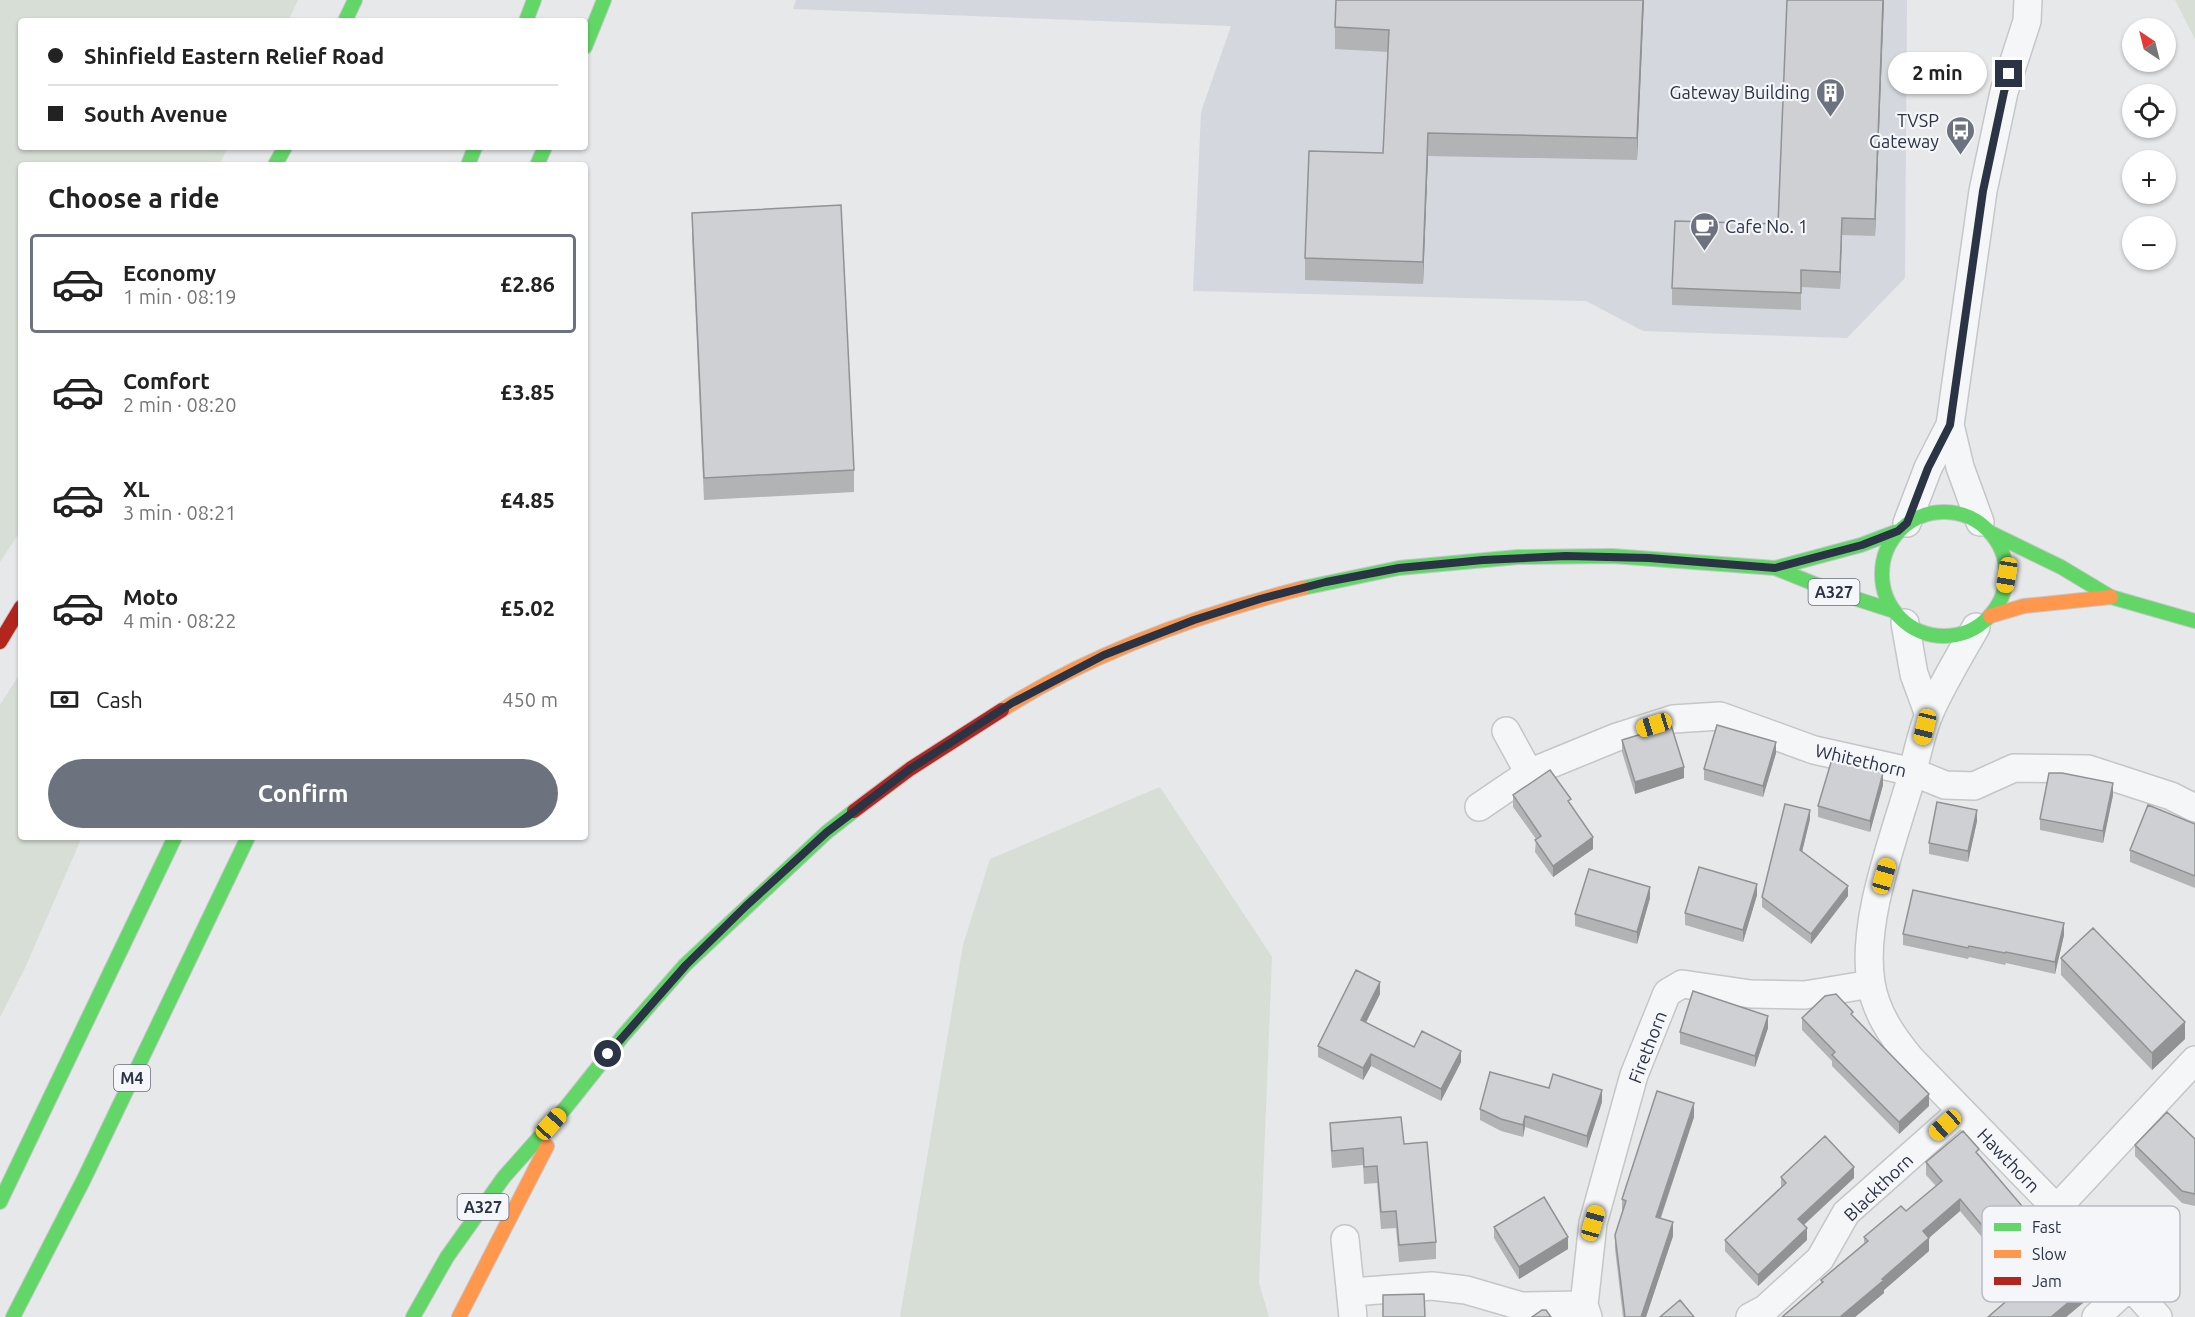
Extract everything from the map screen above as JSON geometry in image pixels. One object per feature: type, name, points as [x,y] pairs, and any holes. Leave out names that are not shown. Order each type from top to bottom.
[{"type":"main road","points":[[346,18],[355,0]]},
{"type":"main road","points":[[527,18],[534,0]]},
{"type":"main road","points":[[588,40],[604,0]]},
{"type":"main road","points":[[2111,597],[2024,606],[1958,634],[1940,636],[1922,632],[1900,617],[1886,596],[1882,579],[1882,562],[1888,546],[1903,527],[1924,514],[1943,511],[1962,514],[2061,567],[2111,597],[2195,621]]},
{"type":"main road","name":"A327","points":[[1775,568],[1862,545],[1903,527]]},
{"type":"main road","points":[[1983,622],[2001,597],[2007,575],[2000,545],[1986,527]]},
{"type":"main road","name":"A327","points":[[413,1317],[447,1257],[504,1177],[567,1107],[622,1037],[686,965],[746,906],[827,832],[910,769],[1012,703],[1104,655],[1194,620],[1260,599],[1326,582],[1399,568],[1487,559],[1566,556],[1621,557],[1775,568],[1900,617]]},
{"type":"main road","points":[[0,642],[18,612]]},
{"type":"main road","points":[[0,1202],[174,840]]},
{"type":"main road","name":"M4","points":[[13,1317],[84,1179],[247,840]]},
{"type":"main road","name":"A327","points":[[459,1317],[567,1107]]},
{"type":"street","points":[[1903,527],[1928,468],[1950,425],[1983,191],[2004,92],[2027,21],[2028,0]]},
{"type":"street","points":[[1950,425],[1960,467],[1986,527]]},
{"type":"street","points":[[1900,617],[1914,674],[1929,714]]},
{"type":"street","name":"Hawthorn","points":[[1983,622],[1948,675],[1929,714],[1871,926],[1869,940],[1871,984],[1883,1020],[1894,1039],[2055,1206]]},
{"type":"street","name":"Whitethorn","points":[[1479,807],[1528,773],[1617,737],[1673,719],[1720,717],[1814,750],[1913,772],[1945,785],[1974,786],[2014,768],[2088,769],[2171,796],[2195,808]]},
{"type":"street","points":[[1506,731],[1528,773]]},
{"type":"street","name":"Firethorn","points":[[1345,1239],[1352,1305],[1432,1286],[1466,1290],[1521,1306],[1586,1311],[1593,1223],[1634,1076],[1667,993],[1682,984],[1751,994],[1805,995],[1871,984]]},
{"type":"street","points":[[2059,1206],[2195,1060]]},
{"type":"street","name":"Blackthorn","points":[[1750,1317],[1765,1309],[1820,1259],[1846,1213],[1961,1111]]},
{"type":"street","points":[[2096,1317],[2112,1302]]},
{"type":"street","name":"Hawthorn","points":[[2144,1302],[2158,1317]]},
{"type":"shaded area","points":[[0,0],[298,0],[289,18],[18,18],[18,150],[226,150],[220,162],[18,162],[18,535],[0,562]]},
{"type":"shaded area","points":[[796,0],[1907,0],[1905,278],[1847,338],[1643,331],[1586,301],[1193,291],[1201,112],[1231,26],[793,9]]},
{"type":"shaded area","points":[[2175,0],[2195,0],[2195,39]]},
{"type":"shaded area","points":[[18,677],[18,840],[81,840],[25,968],[0,1017],[0,705]]},
{"type":"shaded area","points":[[1160,787],[1272,957],[1259,1283],[1269,1317],[900,1317],[963,945],[990,859]]},
{"type":"building","points":[[1336,0],[1643,0],[1637,138],[1428,133],[1423,262],[1305,258],[1309,151],[1383,153],[1389,30],[1335,27]]},
{"type":"building","name":"Gateway Building","points":[[1787,0],[1883,0],[1875,219],[1842,218],[1840,272],[1801,270],[1801,293],[1672,288],[1675,221],[1778,224]]},
{"type":"building","points":[[841,205],[854,470],[704,478],[692,213]]},
{"type":"building","points":[[1671,725],[1684,767],[1635,782],[1622,740]]},
{"type":"building","points":[[1717,725],[1776,742],[1763,786],[1704,769]]},
{"type":"building","points":[[1832,759],[1883,773],[1870,821],[1818,806]]},
{"type":"building","points":[[1550,770],[1571,799],[1568,801],[1593,837],[1553,866],[1535,840],[1541,836],[1513,795]]},
{"type":"building","points":[[2049,773],[2062,773],[2113,783],[2103,831],[2040,819]]},
{"type":"building","points":[[1937,802],[1977,810],[1968,851],[1929,843]]},
{"type":"building","points":[[1785,804],[1810,810],[1800,850],[1848,886],[1811,934],[1762,897]]},
{"type":"building","points":[[2148,805],[2195,824],[2195,876],[2130,850]]},
{"type":"building","points":[[1699,867],[1757,884],[1743,930],[1685,913]]},
{"type":"building","points":[[1589,869],[1650,887],[1637,932],[1575,914]]},
{"type":"building","points":[[1913,890],[2064,923],[2055,962],[1969,946],[1968,948],[1903,934]]},
{"type":"building","points":[[2093,928],[2185,1022],[2152,1053],[2061,958]]},
{"type":"building","points":[[1356,970],[1380,982],[1361,1020],[1414,1047],[1422,1031],[1461,1051],[1441,1089],[1371,1054],[1363,1068],[1318,1046]]},
{"type":"building","points":[[1693,991],[1768,1016],[1755,1056],[1680,1032]]},
{"type":"building","points":[[1836,994],[1853,1012],[1851,1014],[1929,1094],[1899,1122],[1832,1055],[1835,1052],[1802,1018],[1825,996]]},
{"type":"building","points":[[1490,1072],[1549,1088],[1553,1074],[1602,1090],[1587,1136],[1525,1116],[1523,1125],[1501,1119],[1480,1109]]},
{"type":"building","points":[[1657,1091],[1694,1103],[1656,1217],[1673,1222],[1641,1317],[1625,1317],[1615,1235],[1626,1201],[1622,1199]]},
{"type":"building","points":[[2167,1112],[2195,1139],[2195,1194],[2182,1191],[2135,1145]]},
{"type":"building","points":[[1401,1117],[1404,1144],[1427,1142],[1436,1242],[1399,1245],[1396,1211],[1381,1212],[1377,1166],[1364,1167],[1363,1148],[1332,1151],[1330,1123]]},
{"type":"building","points":[[1963,1131],[1979,1149],[1976,1152],[2022,1206],[1982,1206],[1982,1225],[1960,1199],[1923,1231],[1929,1238],[1840,1317],[1782,1317],[1823,1282],[1821,1280],[1868,1241],[1864,1237],[1901,1206],[1906,1211],[1942,1181],[1926,1162]]},
{"type":"building","points":[[1825,1136],[1854,1167],[1798,1219],[1807,1228],[1758,1275],[1725,1240],[1786,1183],[1781,1177]]},
{"type":"building","points":[[1544,1197],[1568,1237],[1519,1267],[1494,1227]]},
{"type":"building","points":[[1424,1294],[1425,1317],[1383,1317],[1383,1295]]},
{"type":"building","points":[[1680,1300],[1694,1317],[1660,1317]]},
{"type":"building","points":[[2005,1302],[2069,1302],[2051,1317],[1988,1317]]},
{"type":"building","points":[[1546,1310],[1551,1317],[1532,1317]]},
{"type":"traffic: fast","points":[[346,18],[355,0]]},
{"type":"traffic: fast","points":[[527,18],[534,0]]},
{"type":"traffic: fast","points":[[588,40],[604,0]]},
{"type":"traffic: fast","points":[[277,162],[283,150]]},
{"type":"traffic: fast","points":[[469,162],[474,150]]},
{"type":"traffic: fast","points":[[538,162],[544,150]]},
{"type":"traffic: fast","points":[[1944,512],[1968,517],[1988,530],[2001,550],[2006,574],[2001,598],[1988,618],[1968,631],[1944,636],[1920,631],[1900,618],[1887,598],[1882,574],[1887,550],[1900,530],[1920,517],[1944,512]]},
{"type":"traffic: fast","points":[[1775,568],[1861,545],[1898,531]]},
{"type":"traffic: fast","points":[[1991,533],[2061,567],[2111,597],[2195,621]]},
{"type":"traffic: fast","points":[[1303,588],[1399,568],[1518,557],[1612,556],[1775,568],[1832,591],[1894,611]]},
{"type":"traffic: fast","points":[[413,1317],[447,1257],[504,1177],[567,1106],[622,1037],[685,965],[827,832],[854,811]]},
{"type":"traffic: fast","points":[[0,1202],[174,840]]},
{"type":"traffic: fast","points":[[13,1317],[84,1179],[247,840]]},
{"type":"traffic: slow","points":[[1002,710],[1036,689],[1109,653],[1148,637],[1225,610],[1303,588]]},
{"type":"traffic: slow","points":[[1990,616],[2024,606],[2111,597]]},
{"type":"traffic: slow","points":[[459,1317],[547,1146]]},
{"type":"traffic: jam","points":[[0,642],[18,612]]},
{"type":"traffic: jam","points":[[854,811],[910,769],[1002,710]]},
{"type":"place","name":"Gateway Building","points":[[1831,118]]},
{"type":"place","name":"TVSP Gateway","points":[[1960,156]]},
{"type":"place","name":"Cafe No. 1","points":[[1704,252]]},
{"type":"route","points":[[608,1054],[686,965],[827,832],[910,769],[1012,703],[1104,655],[1194,620],[1260,599],[1326,582],[1399,568],[1518,557],[1566,556],[1649,558],[1775,568],[1862,545],[1898,531],[1907,523],[1928,468],[1950,425],[1983,191],[2009,74]]}]
